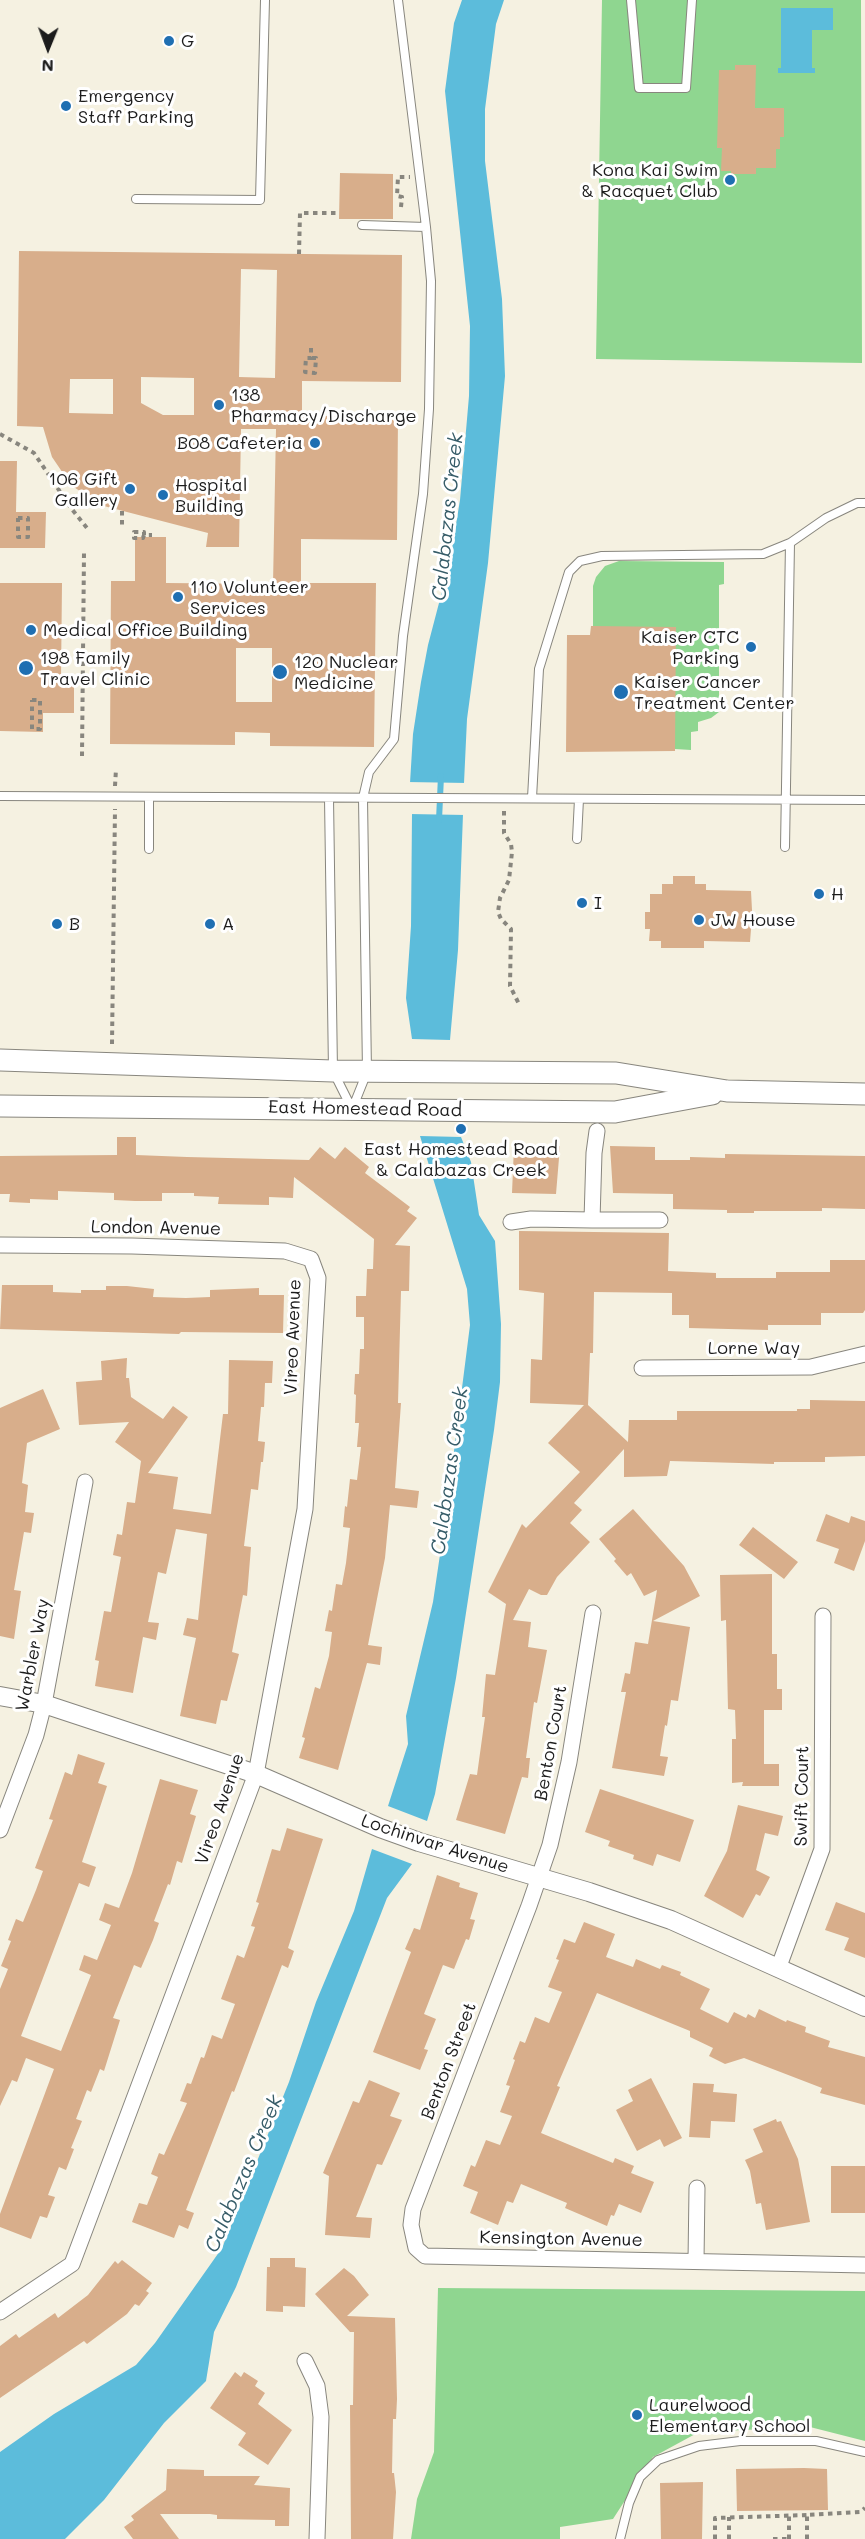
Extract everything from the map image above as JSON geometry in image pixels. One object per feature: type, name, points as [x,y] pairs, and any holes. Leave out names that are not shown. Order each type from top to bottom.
[{"type":"main road","name":"East Homestead Road","points":[[0,1060],[367,1072],[616,1072],[727,1091],[865,1094]]},
{"type":"main road","name":"East Homestead Road","points":[[0,1106],[615,1112],[727,1091]]},
{"type":"street","points":[[592,1220],[597,1131]]},
{"type":"street","points":[[511,1222],[522,1219],[660,1220]]},
{"type":"street","name":"London Avenue","points":[[0,1245],[285,1251],[310,1259]]},
{"type":"street","name":"Vireo Avenue","points":[[0,2312],[72,2264],[256,1774],[305,1509],[318,1278],[310,1259]]},
{"type":"street","name":"Lorne Way","points":[[642,1368],[811,1367],[865,1354]]},
{"type":"street","name":"Warbler Way","points":[[0,1830],[36,1735],[44,1704],[85,1482]]},
{"type":"street","name":"Benton Court","points":[[540,1878],[550,1845],[568,1762],[592,1613]]},
{"type":"street","name":"Swift Court","points":[[778,1970],[822,1849],[823,1616]]},
{"type":"street","name":"Lochinvar Avenue","points":[[0,1696],[44,1704],[256,1774],[400,1835],[671,1920],[778,1970],[865,2007]]},
{"type":"street","name":"Benton Street","points":[[425,2256],[416,2248],[412,2236],[413,2209],[540,1878]]},
{"type":"street","points":[[696,2261],[697,2188]]},
{"type":"street","name":"Kensington Avenue","points":[[425,2256],[865,2265]]},
{"type":"street","points":[[305,2361],[317,2386],[321,2417],[317,2539]]},
{"type":"lane","points":[[136,199],[260,200],[265,0]]},
{"type":"lane","points":[[352,1108],[367,1072],[363,798],[369,772],[394,739],[403,636],[423,494],[429,409],[432,314],[426,226],[398,0]]},
{"type":"lane","points":[[631,0],[639,88],[686,88],[692,0]]},
{"type":"lane","points":[[362,225],[426,226]]},
{"type":"lane","points":[[532,798],[539,669],[569,572],[580,561],[602,555],[763,554],[790,543],[826,518],[857,503],[865,503]]},
{"type":"lane","points":[[785,847],[790,543]]},
{"type":"lane","points":[[0,796],[865,800]]},
{"type":"lane","points":[[149,797],[149,849]]},
{"type":"lane","points":[[329,798],[333,1071],[352,1108]]},
{"type":"lane","points":[[577,839],[579,799]]},
{"type":"lane","points":[[620,2539],[628,2503],[640,2477],[658,2460],[699,2446],[740,2441],[816,2441],[865,2452]]},
{"type":"path","points":[[398,177],[398,196],[402,197],[401,207]]},
{"type":"path","points":[[299,254],[300,213],[339,213]]},
{"type":"path","points":[[311,348],[311,358]]},
{"type":"path","points":[[306,358],[311,358],[316,358],[315,373],[305,372],[306,358]]},
{"type":"path","points":[[0,434],[34,453],[70,508],[87,528]]},
{"type":"path","points":[[122,511],[122,525]]},
{"type":"path","points":[[18,518],[28,518],[28,537],[18,537],[18,518]]},
{"type":"path","points":[[144,535],[152,535]]},
{"type":"path","points":[[82,756],[84,553]]},
{"type":"path","points":[[32,700],[40,700],[40,729],[32,729],[32,700]]},
{"type":"path","points":[[111,1063],[116,769]]},
{"type":"path","points":[[504,811],[504,833],[511,844],[512,852],[509,880],[500,898],[498,912],[501,919],[511,929],[510,986],[520,1006]]},
{"type":"path","points":[[715,2539],[715,2518],[860,2512],[865,2508]]},
{"type":"path","points":[[807,2515],[807,2539]]},
{"type":"path","points":[[773,2539],[789,2539],[789,2516]]},
{"type":"path","points":[[729,2517],[729,2539]]},
{"type":"green space","name":"Kona Kai Swim & Racquet Club","points":[[602,0],[861,0],[862,363],[596,359]]},
{"type":"green space","points":[[619,561],[724,562],[724,584],[719,585],[719,712],[711,718],[698,722],[698,731],[691,732],[691,750],[675,749],[593,626],[593,586],[596,577],[605,566]]},
{"type":"green space","name":"Laurelwood Elementary School","points":[[438,2288],[865,2291],[865,2441],[810,2427],[699,2432],[653,2457],[613,2519],[560,2527],[560,2539],[411,2539],[417,2499],[434,2452]]},
{"type":"water","points":[[462,0],[504,0],[496,24],[485,109],[485,161],[502,299],[505,376],[488,563],[467,719],[464,783],[410,783],[413,734],[421,682],[428,645],[450,561],[460,500],[469,396],[470,326],[445,91],[454,23]]},
{"type":"water","points":[[781,8],[833,8],[833,30],[812,30],[812,68],[815,68],[815,73],[778,73],[778,68],[781,68]]},
{"type":"water","points":[[412,814],[463,814],[458,950],[450,1040],[412,1039],[406,998],[411,926]]},
{"type":"water","points":[[420,1136],[461,1137],[471,1162],[479,1215],[495,1241],[501,1324],[500,1382],[494,1430],[456,1678],[435,1794],[427,1821],[388,1806],[408,1744],[406,1716],[433,1602],[470,1325],[467,1289]]},
{"type":"water","points":[[372,1849],[412,1864],[387,1898],[236,2287],[214,2332],[206,2381],[164,2423],[104,2500],[65,2539],[0,2539],[0,2452],[54,2414],[136,2365],[155,2343],[222,2248],[289,2082],[316,2002],[354,1911]]},
{"type":"pier","points":[[407,782],[467,783],[464,786],[410,786]]},
{"type":"pier","points":[[412,811],[463,811],[466,815],[409,814]]},
{"type":"building","points":[[735,65],[756,65],[755,108],[784,108],[784,137],[780,137],[780,149],[776,149],[776,168],[756,168],[756,174],[731,174],[731,171],[721,171],[722,148],[717,148],[719,70],[735,70]]},
{"type":"building","points":[[340,173],[393,174],[393,219],[339,219]]},
{"type":"building","name":"Hospital Building","points":[[19,251],[402,255],[401,382],[302,381],[302,416],[398,416],[397,540],[301,539],[301,583],[376,583],[374,747],[270,746],[270,733],[235,732],[235,745],[110,744],[111,581],[135,581],[135,537],[166,537],[166,583],[273,584],[276,429],[241,429],[239,547],[206,547],[208,533],[100,505],[71,485],[52,457],[43,427],[17,426]],"holes":[[[241,269],[277,270],[275,378],[239,377]],[[141,377],[194,378],[194,415],[163,415],[141,403]],[[70,379],[113,379],[113,414],[69,413]],[[236,648],[272,648],[272,702],[236,702]]]},
{"type":"building","points":[[0,461],[17,461],[16,512],[46,512],[45,548],[0,548]]},
{"type":"building","name":"Medical Office Building","points":[[0,583],[62,583],[61,678],[74,678],[74,713],[43,713],[43,732],[0,731]]},
{"type":"building","name":"Kaiser Cancer Treatment Center","points":[[591,626],[676,627],[675,751],[566,752],[567,635],[590,635]]},
{"type":"building","name":"JW House","points":[[673,876],[695,876],[695,884],[706,884],[706,890],[751,891],[753,929],[751,929],[750,942],[704,941],[704,948],[661,948],[661,941],[649,941],[650,929],[645,929],[645,912],[650,912],[650,894],[662,894],[662,884],[673,884]]},
{"type":"building","points":[[117,1137],[136,1137],[136,1155],[309,1160],[320,1147],[335,1159],[345,1147],[369,1167],[365,1173],[410,1207],[407,1211],[417,1218],[395,1245],[410,1246],[409,1291],[401,1291],[398,1403],[401,1403],[395,1488],[419,1491],[417,1508],[390,1505],[385,1558],[368,1645],[382,1647],[380,1665],[367,1663],[338,1770],[299,1758],[315,1687],[320,1689],[329,1656],[332,1632],[325,1631],[329,1610],[332,1611],[336,1584],[342,1585],[346,1563],[350,1528],[343,1527],[345,1506],[347,1507],[350,1479],[357,1480],[361,1447],[357,1447],[359,1423],[355,1423],[356,1395],[354,1394],[355,1374],[359,1374],[360,1349],[364,1349],[364,1317],[356,1317],[356,1296],[366,1296],[367,1269],[373,1269],[374,1239],[294,1177],[293,1198],[269,1197],[269,1205],[218,1204],[219,1197],[194,1196],[194,1193],[162,1193],[162,1201],[135,1201],[114,1200],[114,1193],[58,1191],[58,1200],[30,1199],[30,1203],[9,1202],[10,1194],[0,1194],[0,1156],[117,1155]]},
{"type":"building","points":[[514,1146],[560,1146],[556,1194],[512,1193]]},
{"type":"building","points":[[610,1146],[655,1147],[655,1160],[690,1160],[690,1157],[725,1158],[725,1154],[865,1156],[865,1209],[822,1208],[822,1211],[727,1213],[727,1210],[673,1209],[673,1194],[613,1193]]},
{"type":"building","points":[[519,1231],[669,1233],[668,1271],[716,1273],[716,1278],[776,1278],[776,1272],[830,1272],[830,1260],[865,1260],[865,1310],[863,1313],[821,1313],[821,1325],[768,1325],[768,1330],[689,1328],[689,1315],[672,1315],[672,1293],[594,1292],[593,1353],[590,1353],[588,1405],[628,1442],[629,1420],[677,1420],[677,1411],[797,1411],[797,1409],[810,1409],[810,1400],[865,1401],[865,1456],[825,1457],[825,1462],[774,1462],[774,1464],[670,1461],[667,1476],[624,1477],[624,1449],[574,1503],[582,1510],[570,1523],[590,1542],[557,1577],[547,1595],[541,1595],[529,1589],[513,1620],[531,1622],[528,1647],[547,1650],[537,1703],[534,1702],[526,1758],[530,1758],[528,1778],[522,1777],[505,1834],[456,1820],[470,1774],[477,1775],[485,1717],[482,1717],[486,1674],[495,1675],[506,1604],[488,1592],[522,1524],[526,1528],[580,1472],[548,1443],[584,1405],[530,1403],[531,1359],[542,1360],[544,1293],[519,1290]]},
{"type":"building","points":[[2,1285],[53,1285],[53,1292],[81,1293],[81,1290],[106,1290],[106,1286],[127,1286],[154,1289],[153,1297],[186,1298],[210,1297],[210,1290],[259,1288],[259,1295],[284,1295],[283,1333],[181,1332],[179,1334],[0,1329]]},
{"type":"building","points":[[127,1358],[126,1378],[129,1378],[131,1397],[163,1419],[173,1406],[188,1417],[148,1473],[178,1477],[173,1509],[211,1514],[223,1414],[228,1414],[229,1360],[273,1361],[272,1383],[265,1383],[264,1407],[261,1407],[258,1441],[265,1442],[263,1462],[261,1462],[258,1490],[251,1489],[244,1546],[251,1547],[247,1596],[243,1595],[232,1652],[239,1654],[227,1701],[221,1700],[216,1724],[180,1716],[196,1638],[183,1635],[187,1618],[198,1620],[207,1534],[176,1529],[166,1574],[158,1572],[148,1622],[159,1623],[156,1640],[143,1637],[133,1693],[95,1686],[99,1661],[95,1660],[104,1611],[111,1612],[121,1557],[113,1555],[117,1534],[122,1535],[127,1502],[135,1503],[141,1461],[115,1442],[129,1422],[79,1425],[76,1382],[102,1380],[101,1361]]},
{"type":"building","points":[[43,1389],[60,1429],[27,1443],[22,1483],[28,1485],[25,1512],[34,1513],[31,1533],[24,1532],[14,1590],[21,1591],[14,1639],[0,1636],[0,1408]]},
{"type":"building","points":[[633,1509],[684,1566],[700,1596],[653,1621],[690,1627],[678,1701],[671,1700],[667,1726],[665,1725],[660,1756],[668,1757],[664,1776],[612,1768],[626,1692],[621,1692],[625,1673],[630,1674],[635,1642],[648,1644],[657,1590],[644,1596],[631,1573],[627,1576],[599,1539]]},
{"type":"building","points":[[826,1514],[849,1523],[851,1516],[865,1521],[865,1541],[854,1571],[834,1563],[839,1549],[816,1541]]},
{"type":"building","points":[[753,1527],[798,1562],[784,1579],[739,1545]]},
{"type":"building","points":[[772,1574],[772,1654],[777,1654],[777,1689],[782,1689],[782,1710],[764,1710],[764,1764],[779,1764],[779,1786],[742,1786],[743,1782],[732,1783],[732,1739],[736,1739],[735,1710],[728,1709],[726,1620],[721,1621],[720,1575]]},
{"type":"building","points":[[78,1754],[105,1763],[98,1783],[107,1786],[82,1862],[96,1867],[89,1887],[79,1883],[21,2036],[61,2051],[91,1975],[79,1970],[84,1955],[97,1960],[111,1925],[99,1920],[105,1903],[119,1908],[160,1779],[198,1790],[190,1814],[196,1816],[182,1863],[177,1861],[170,1885],[168,1884],[154,1921],[159,1923],[153,1940],[141,1968],[134,1965],[113,2018],[120,2020],[104,2071],[100,2069],[91,2092],[87,2090],[76,2119],[82,2121],[71,2148],[74,2149],[66,2170],[59,2167],[48,2195],[55,2197],[47,2218],[40,2216],[31,2239],[0,2227],[0,2214],[54,2069],[26,2058],[17,2082],[12,2080],[0,2106],[0,1989],[8,1969],[1,1966],[11,1941],[8,1940],[16,1919],[23,1922],[43,1871],[35,1868],[53,1820],[49,1819],[65,1772],[72,1775]]},
{"type":"building","points":[[600,1789],[694,1820],[680,1862],[657,1854],[653,1866],[633,1859],[634,1855],[608,1846],[610,1841],[585,1832]]},
{"type":"building","points":[[738,1805],[783,1816],[778,1836],[765,1833],[756,1870],[770,1877],[760,1896],[756,1894],[743,1918],[704,1896],[727,1851]]},
{"type":"building","points":[[287,1828],[323,1839],[288,1948],[294,1951],[288,1968],[282,1965],[186,2210],[194,2213],[188,2229],[179,2225],[174,2238],[132,2222],[139,2203],[147,2205],[158,2177],[151,2174],[159,2153],[164,2155],[187,2103],[180,2101],[187,2083],[191,2084],[212,2035],[222,2039],[235,2004],[221,1999],[237,1955],[244,1958],[255,1927],[251,1926],[259,1903],[256,1902],[272,1849],[280,1851]]},
{"type":"building","points":[[437,1875],[460,1883],[459,1887],[478,1893],[470,1919],[475,1920],[469,1940],[466,1939],[454,1969],[443,1965],[424,2014],[436,2019],[424,2049],[428,2050],[420,2070],[373,2052],[411,1952],[405,1949],[414,1928],[420,1930]]},
{"type":"building","points":[[836,1902],[865,1913],[865,1958],[844,1950],[849,1938],[825,1930]]},
{"type":"building","points":[[584,1922],[615,1934],[606,1957],[633,1967],[636,1959],[660,1969],[662,1965],[681,1972],[680,1975],[710,1989],[700,2009],[728,2023],[734,2012],[746,2018],[748,2014],[755,2018],[759,2009],[786,2022],[787,2020],[806,2027],[805,2032],[830,2041],[828,2047],[865,2057],[865,2105],[820,2093],[822,2088],[744,2058],[725,2064],[709,2056],[713,2048],[690,2037],[690,2031],[597,1993],[557,2086],[560,2087],[541,2133],[613,2163],[615,2158],[634,2166],[631,2173],[654,2182],[641,2213],[619,2204],[607,2226],[565,2208],[567,2203],[521,2184],[513,2203],[507,2201],[498,2225],[470,2213],[478,2192],[463,2186],[471,2165],[475,2167],[486,2140],[500,2145],[512,2116],[500,2112],[510,2086],[506,2085],[515,2060],[513,2059],[520,2041],[525,2043],[535,2017],[549,2023],[562,1992],[548,1987],[559,1960],[556,1959],[564,1939],[575,1943]]},
{"type":"building","points":[[651,2078],[682,2138],[664,2147],[660,2139],[637,2151],[616,2110],[633,2101],[628,2090]]},
{"type":"building","points":[[369,2080],[400,2093],[390,2116],[402,2120],[382,2165],[377,2164],[356,2217],[372,2218],[370,2238],[325,2235],[329,2176],[323,2173],[353,2101],[359,2103]]},
{"type":"building","points":[[693,2083],[714,2084],[713,2092],[737,2094],[735,2122],[711,2121],[710,2138],[689,2137]]},
{"type":"building","points":[[776,2119],[777,2122],[781,2121],[798,2159],[810,2222],[766,2230],[761,2203],[756,2204],[750,2171],[745,2160],[763,2152],[753,2129]]},
{"type":"building","points":[[831,2166],[865,2166],[865,2213],[831,2213]]},
{"type":"building","points":[[270,2258],[295,2258],[295,2267],[306,2268],[305,2307],[283,2306],[283,2312],[266,2311],[267,2267],[270,2267]]},
{"type":"building","points":[[122,2260],[152,2283],[146,2291],[149,2293],[139,2306],[135,2304],[127,2314],[87,2344],[84,2341],[0,2398],[0,2346],[16,2334],[19,2338],[55,2313],[58,2318],[88,2295],[115,2261],[118,2264]]},
{"type":"building","points":[[344,2268],[354,2276],[369,2295],[347,2316],[395,2318],[397,2399],[396,2419],[393,2419],[392,2473],[394,2473],[396,2492],[393,2539],[351,2539],[350,2405],[353,2405],[354,2332],[350,2332],[315,2294]]},
{"type":"building","points":[[235,2372],[241,2377],[244,2372],[258,2381],[255,2386],[265,2393],[258,2404],[292,2430],[268,2465],[238,2445],[246,2433],[210,2408]]},
{"type":"building","points":[[167,2469],[204,2470],[204,2476],[260,2476],[254,2485],[290,2488],[289,2526],[275,2526],[275,2520],[217,2519],[217,2515],[210,2514],[160,2514],[179,2539],[133,2539],[124,2527],[134,2520],[131,2516],[166,2490]]},
{"type":"building","points":[[736,2469],[827,2469],[828,2510],[737,2511]]},
{"type":"building","points":[[703,2482],[702,2539],[661,2539],[660,2483]]},
{"type":"waterway","name":"Calabazas Creek","points":[[439,820],[441,776]]},
{"type":"place","name":"G","points":[[169,41]]},
{"type":"place","name":"Emergency Staff Parking","points":[[66,106]]},
{"type":"place","name":"Kona Kai Swim & Racquet Club","points":[[730,180]]},
{"type":"place","name":"138 Pharmacy/Discharge","points":[[219,405]]},
{"type":"place","name":"B08 Cafeteria","points":[[315,443]]},
{"type":"place","name":"106 Gift Gallery","points":[[130,489]]},
{"type":"place","name":"Hospital Building","points":[[163,495]]},
{"type":"place","name":"110 Volunteer Services","points":[[178,597]]},
{"type":"place","name":"Medical Office Building","points":[[31,630]]},
{"type":"place","name":"Kaiser CTC Parking","points":[[751,647]]},
{"type":"place","name":"198 Family Travel Clinic","points":[[26,668]]},
{"type":"place","name":"120 Nuclear Medicine","points":[[280,672]]},
{"type":"place","name":"Kaiser Cancer Treatment Center","points":[[621,692]]},
{"type":"place","name":"H","points":[[819,894]]},
{"type":"place","name":"I","points":[[582,903]]},
{"type":"place","name":"JW House","points":[[699,920]]},
{"type":"place","name":"B","points":[[57,924]]},
{"type":"place","name":"A","points":[[210,924]]},
{"type":"place","name":"East Homestead Road & Calabazas Creek","points":[[461,1129]]},
{"type":"place","name":"Laurelwood Elementary School","points":[[637,2415]]}]
